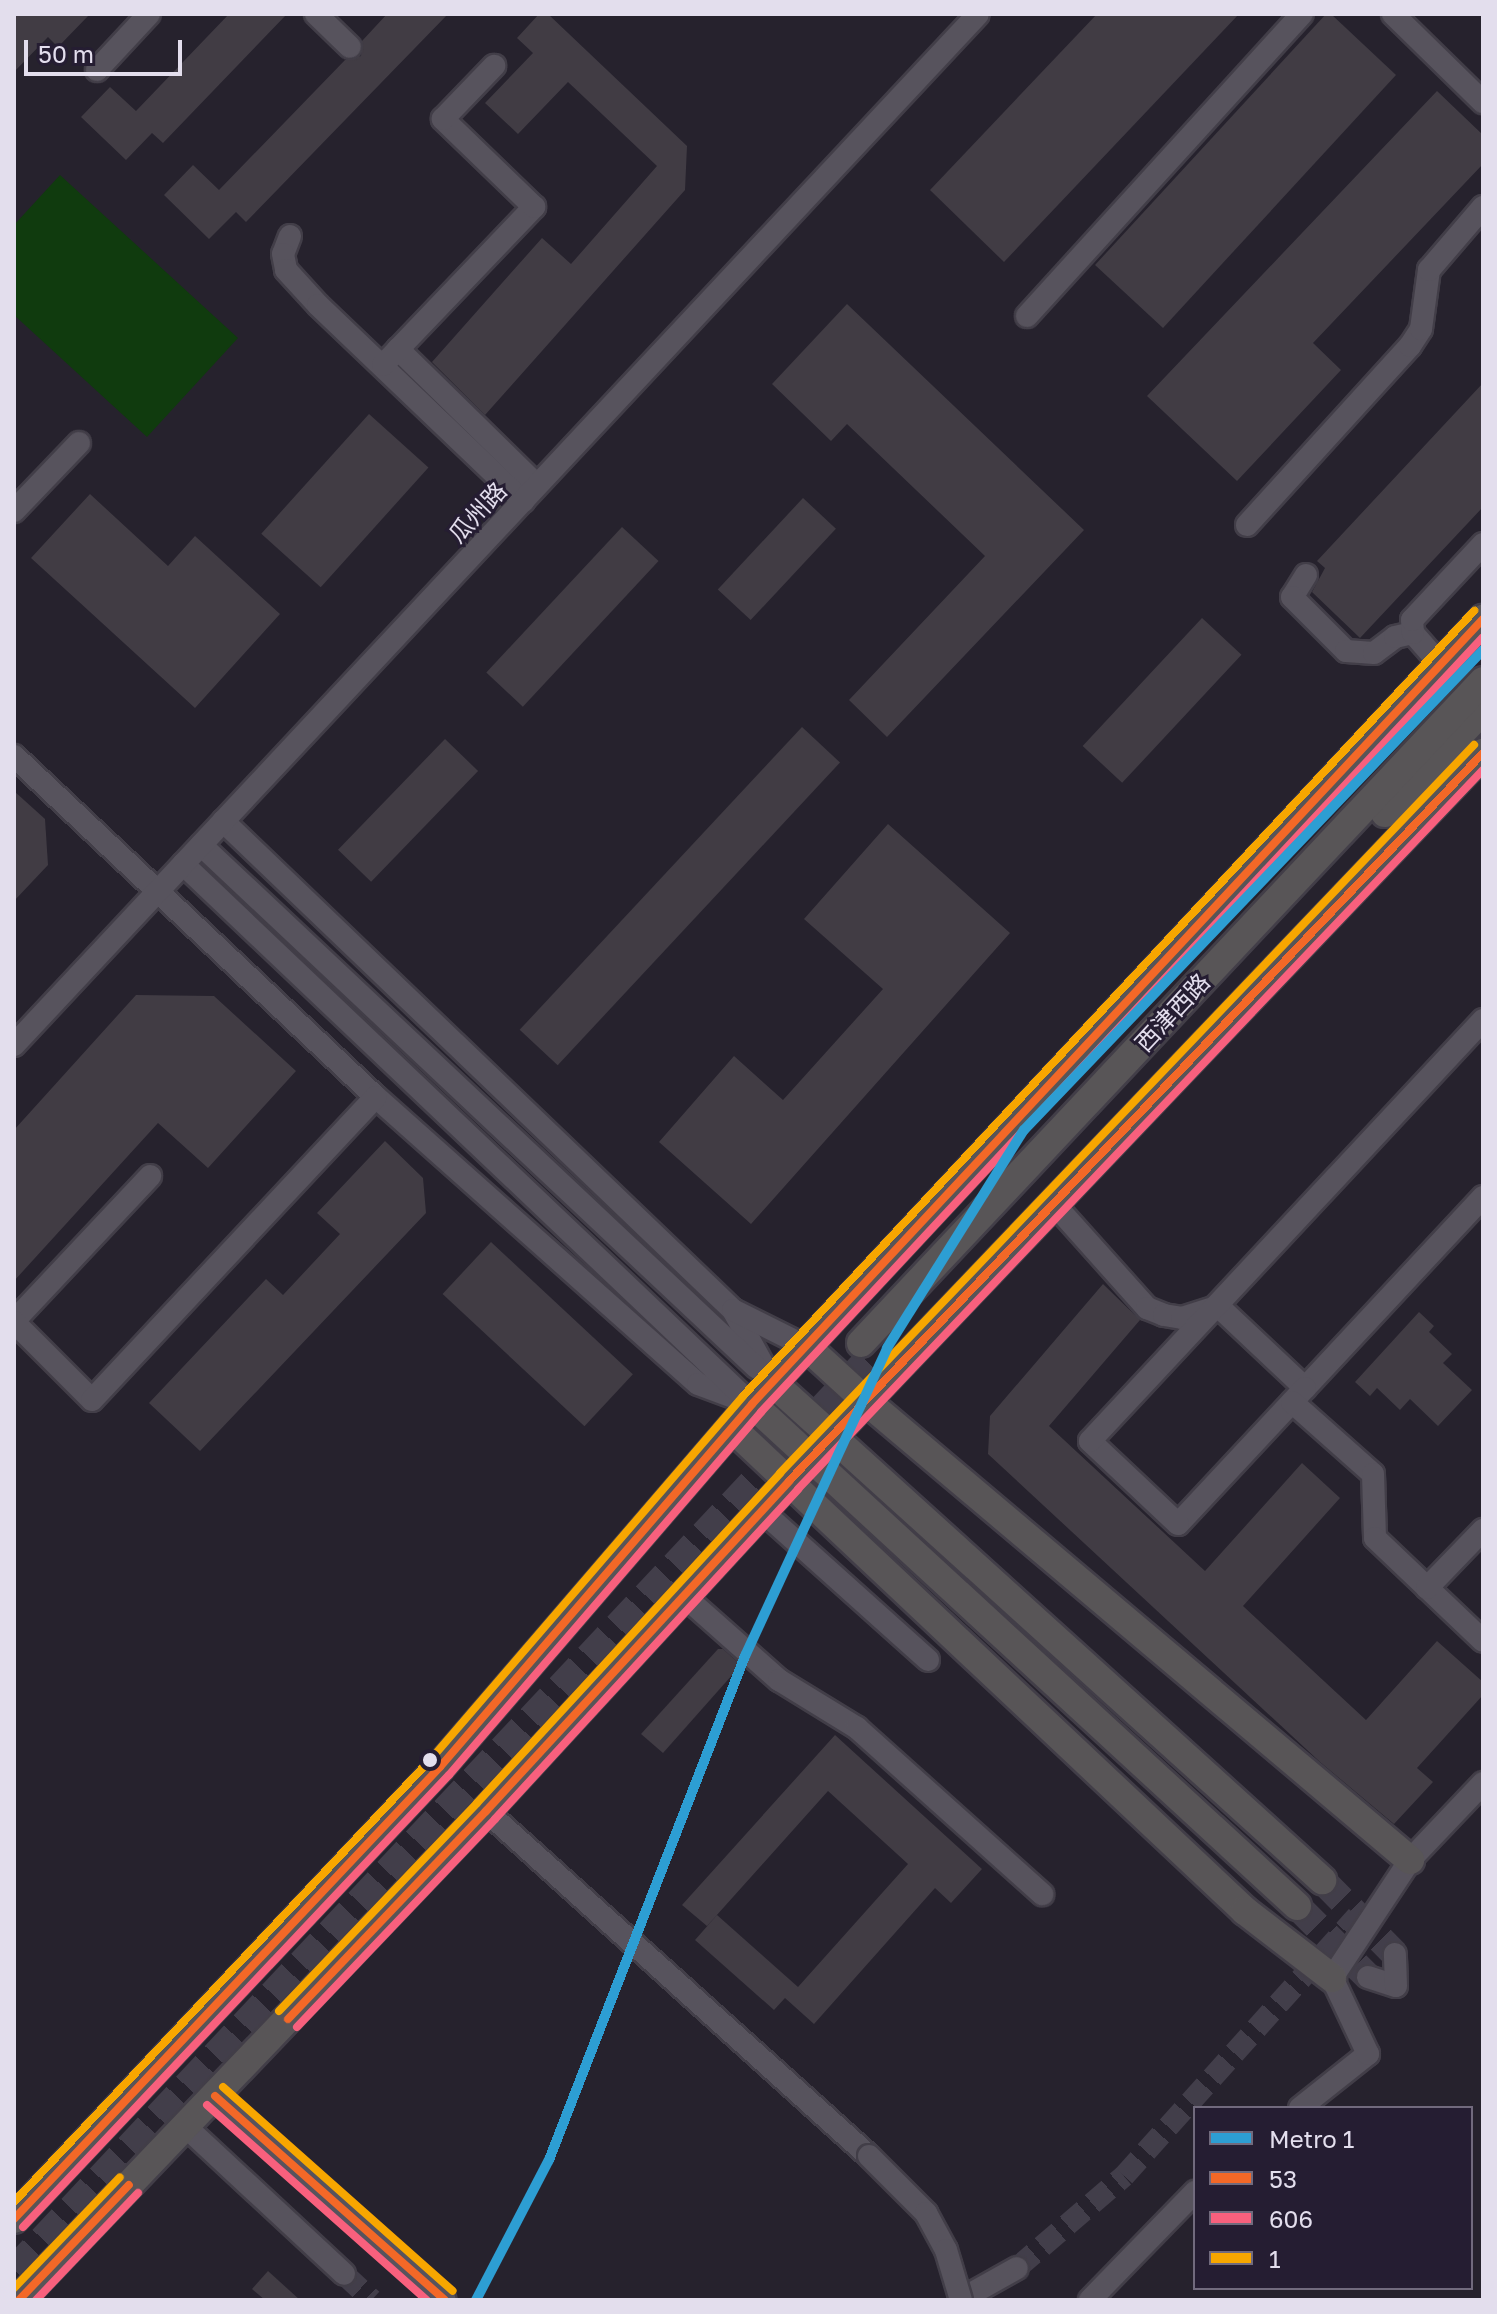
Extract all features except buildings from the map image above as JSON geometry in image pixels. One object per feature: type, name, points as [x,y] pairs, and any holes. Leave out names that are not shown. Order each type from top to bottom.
[{"type":"main road","points":[[14,2219],[440,1767],[752,1404],[1483,619]]},
{"type":"main road","name":"西津西路","points":[[1483,681],[867,1349],[1483,710]]},
{"type":"main road","points":[[19,2300],[486,1811],[789,1481],[1483,753]]},
{"type":"main road","points":[[807,1347],[866,1401],[1410,1860]]},
{"type":"main road","points":[[773,1383],[830,1438],[1322,1880]]},
{"type":"main road","points":[[752,1404],[1297,1906]]},
{"type":"main road","points":[[732,1428],[1245,1911],[1332,1978]]},
{"type":"street","points":[[97,70],[149,14]]},
{"type":"street","name":"瓜州路","points":[[14,1045],[978,14]]},
{"type":"street","points":[[1027,316],[1302,14]]},
{"type":"street","points":[[1393,14],[1483,102]]},
{"type":"street","points":[[320,16],[350,47]]},
{"type":"street","points":[[390,357],[534,207],[443,119],[494,66]]},
{"type":"street","points":[[1247,525],[1410,346],[1421,329],[1429,270],[1483,207]]},
{"type":"street","points":[[290,236],[283,254],[286,270],[318,305],[390,357],[530,493]]},
{"type":"street","points":[[14,511],[79,443]]},
{"type":"street","points":[[1441,665],[1413,633],[1412,620],[1483,544]]},
{"type":"street","points":[[1306,575],[1292,597],[1346,651],[1374,653],[1395,637],[1413,633]]},
{"type":"street","points":[[14,756],[376,1097],[698,1384],[752,1404]]},
{"type":"street","points":[[223,821],[733,1310],[807,1347]]},
{"type":"street","points":[[201,845],[773,1383]]},
{"type":"street","points":[[183,864],[752,1404]]},
{"type":"street","points":[[1483,1020],[1090,1441],[1178,1524],[1483,1197]]},
{"type":"street","points":[[150,1176],[14,1321],[92,1400],[376,1097]]},
{"type":"street","points":[[1054,1204],[1147,1308],[1182,1318],[1217,1305]]},
{"type":"street","points":[[1217,1305],[1373,1474],[1375,1538],[1483,1641]]},
{"type":"street","points":[[733,1310],[773,1383]]},
{"type":"street","points":[[762,1511],[928,1660]]},
{"type":"street","points":[[1427,1588],[1483,1530]]},
{"type":"street","points":[[684,1596],[779,1680],[857,1728],[1042,1894]]},
{"type":"street","points":[[1303,2106],[1368,2054],[1332,1978],[1410,1860],[1483,1783]]},
{"type":"street","points":[[486,1811],[869,2156],[926,2213],[946,2250],[960,2300],[1017,2268],[986,2300]]},
{"type":"street","points":[[1368,1977],[1396,1986],[1395,1954]]},
{"type":"street","points":[[215,2096],[445,2300]]},
{"type":"street","points":[[185,2126],[344,2274]]},
{"type":"street","points":[[1090,2300],[1193,2194]]},
{"type":"green space","points":[[60,175],[238,338],[147,437],[14,315],[14,225]]},
{"type":"tunnel","points":[[14,2270],[873,1354]]},
{"type":"tunnel","points":[[1322,1880],[1395,1954]]},
{"type":"tunnel","points":[[1297,1906],[1368,1977]]},
{"type":"tunnel","points":[[1017,2268],[1124,2176],[1357,1916]]},
{"type":"tunnel","points":[[344,2274],[372,2300]]},
{"type":"metro line","name":"1","points":[[476,2300],[549,2160],[745,1656],[887,1348],[1024,1130],[1483,650]]},
{"type":"transit line","name":"1","points":[[14,2202],[431,1759],[743,1396],[1474,611]]},
{"type":"transit line","name":"53","points":[[14,2219],[440,1767],[752,1404],[1483,619]]},
{"type":"transit line","name":"606","points":[[23,2227],[449,1775],[761,1412],[1483,637]]},
{"type":"transit line","name":"1","points":[[279,2011],[477,1803],[780,1473],[1474,745]]},
{"type":"transit line","name":"53","points":[[288,2019],[486,1811],[789,1481],[1483,753]]},
{"type":"transit line","name":"606","points":[[297,2027],[495,1819],[798,1489],[1483,770]]},
{"type":"transit line","name":"1","points":[[223,2087],[453,2291]]},
{"type":"transit line","name":"53","points":[[215,2096],[445,2300]]},
{"type":"transit line","name":"606","points":[[207,2105],[427,2300]]},
{"type":"transit line","name":"1","points":[[14,2288],[120,2177]]},
{"type":"transit line","name":"53","points":[[19,2300],[129,2185]]},
{"type":"transit line","name":"606","points":[[36,2300],[138,2193]]}]
